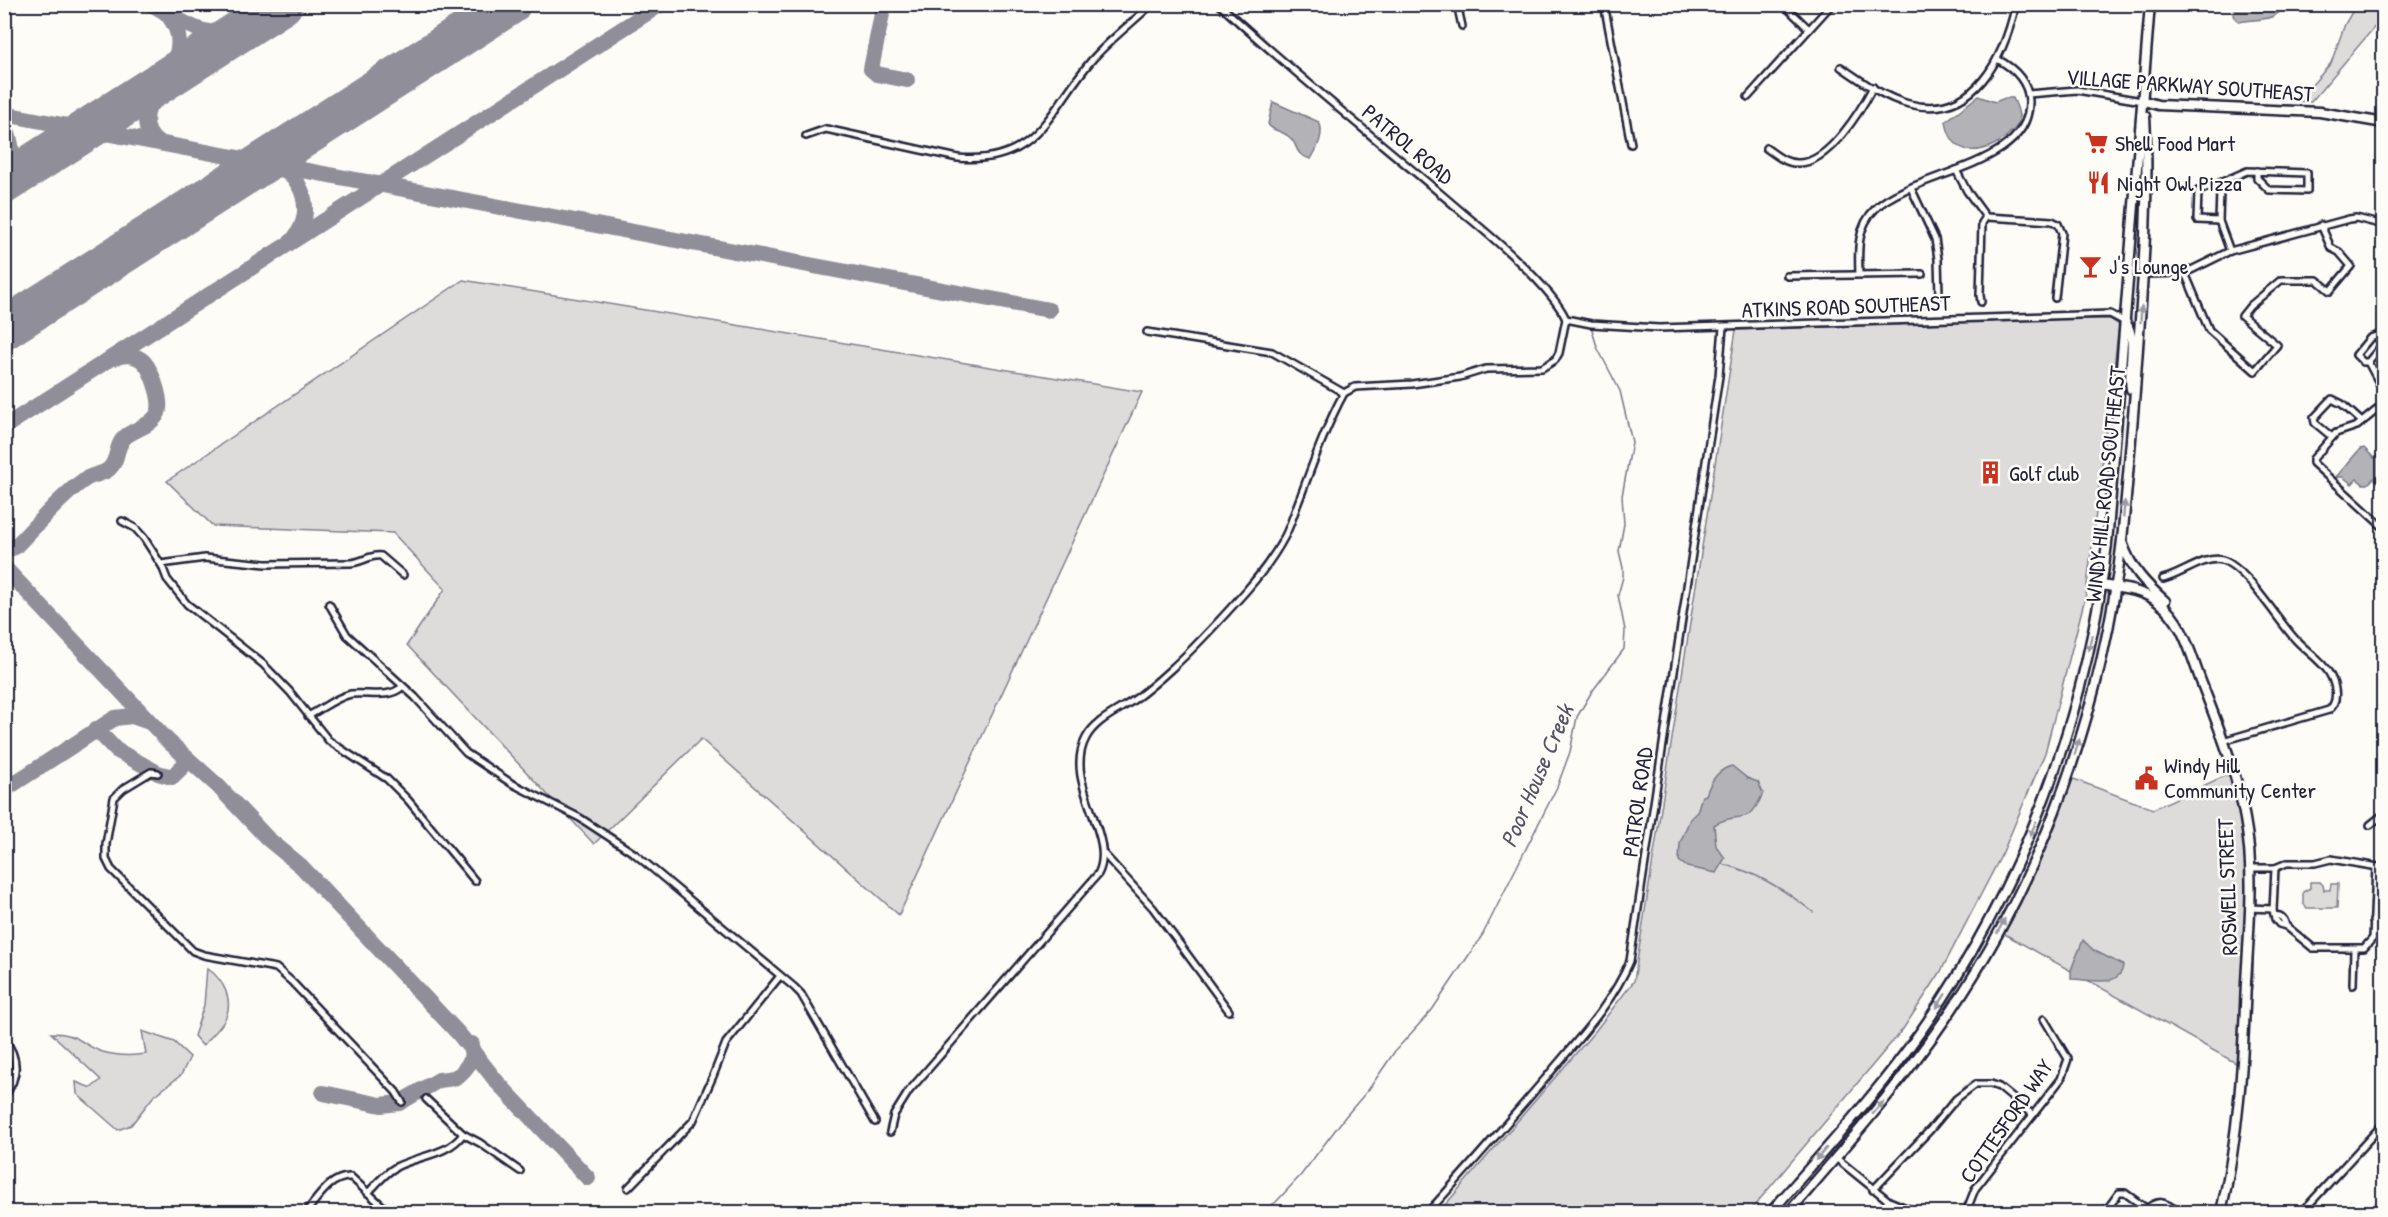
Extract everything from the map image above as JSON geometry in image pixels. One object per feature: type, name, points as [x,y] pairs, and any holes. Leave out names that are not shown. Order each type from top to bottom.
[{"type":"main road","name":"WINDY HILL ROAD SOUTHEAST","points":[[1789,1212],[1898,1085],[1951,1011],[1989,950],[2045,836],[2082,732],[2098,673],[2122,541],[2144,274],[2146,145],[2144,101],[2150,4]]},
{"type":"main road","name":"WINDY HILL ROAD SOUTHEAST","points":[[1771,1212],[1899,1060],[1948,991],[1989,921],[2031,834],[2067,734],[2084,674],[2102,585],[2111,510],[2126,323],[2138,134],[2144,101]]},
{"type":"main road","name":"VILLAGE PARKWAY SOUTHEAST","points":[[2144,101],[2158,105],[2320,112],[2384,123]]},
{"type":"main road","points":[[2126,323],[2131,332],[2129,377],[2134,401]]},
{"type":"main road","points":[[2122,541],[2134,570],[2170,605],[2178,621]]},
{"type":"main road","name":"ROSWELL STREET","points":[[2102,585],[2147,594],[2178,621],[2223,741],[2241,796],[2246,820],[2249,908],[2244,1035],[2238,1122],[2221,1212]]},
{"type":"street","points":[[806,136],[826,129],[958,158],[981,160],[1010,153],[1038,133],[1096,56],[1152,4]]},
{"type":"street","name":"PATROL ROAD","points":[[1219,4],[1266,48],[1370,132],[1494,239],[1545,290],[1566,319]]},
{"type":"street","points":[[1457,4],[1462,26]]},
{"type":"street","points":[[1604,4],[1631,144]]},
{"type":"street","points":[[1783,4],[1809,29]]},
{"type":"street","points":[[1748,97],[1832,4]]},
{"type":"street","points":[[1840,67],[1873,87],[1910,104],[1928,107],[1944,105],[1973,92],[1997,59],[2010,30],[2016,4]]},
{"type":"street","points":[[1859,274],[1858,248],[1865,222],[1883,202],[1994,154],[2018,135],[2027,122],[2028,94],[2016,72],[1997,59]]},
{"type":"street","points":[[1766,148],[1781,159],[1797,164],[1812,159],[1837,140],[1857,115],[1873,87]]},
{"type":"street","name":"VILLAGE PARKWAY SOUTHEAST","points":[[2028,94],[2077,90],[2144,101]]},
{"type":"street","points":[[1956,170],[1967,191],[1986,217]]},
{"type":"street","points":[[2219,221],[2197,220],[2198,191],[2247,171],[2257,171],[2307,173],[2307,191],[2269,190],[2257,178],[2257,171]]},
{"type":"street","points":[[2217,184],[2220,191],[2219,221],[2230,251]]},
{"type":"street","points":[[1911,188],[1935,239],[1939,295]]},
{"type":"street","points":[[1986,217],[2052,221],[2058,224],[2062,233],[2055,298]]},
{"type":"street","points":[[1982,302],[1980,295],[1982,223],[1986,217]]},
{"type":"street","points":[[2144,274],[2186,273],[2230,251],[2321,225],[2356,218],[2384,225]]},
{"type":"street","points":[[2186,273],[2209,330],[2255,371],[2277,345],[2242,316],[2250,306],[2281,280],[2317,280],[2330,291],[2351,267],[2345,258],[2331,248],[2321,225]]},
{"type":"street","points":[[1787,276],[1922,274]]},
{"type":"street","name":"ATKINS ROAD SOUTHEAST","points":[[1566,319],[1591,324],[1636,327],[1723,327],[1781,323],[2110,314],[2126,323]]},
{"type":"street","points":[[890,1131],[894,1115],[909,1091],[1090,884],[1101,868],[1103,853],[1085,797],[1082,775],[1082,746],[1087,735],[1102,720],[1137,698],[1176,665],[1246,591],[1286,535],[1344,393],[1355,387],[1412,384],[1486,369],[1542,368],[1555,360],[1559,353],[1566,319]]},
{"type":"street","name":"PATROL ROAD","points":[[1428,1212],[1592,1023],[1615,992],[1630,961],[1719,376],[1723,327]]},
{"type":"street","points":[[1147,332],[1272,352],[1344,393]]},
{"type":"street","points":[[2376,336],[2383,344],[2368,362],[2363,362],[2356,355],[2370,338],[2376,336]]},
{"type":"street","points":[[2368,362],[2384,392]]},
{"type":"street","points":[[2332,437],[2315,423],[2314,418],[2332,399],[2342,404],[2362,422]]},
{"type":"street","points":[[2384,404],[2362,422],[2339,431],[2313,459],[2314,465],[2384,528]]},
{"type":"street","points":[[122,520],[135,528],[144,538],[175,592],[263,664],[290,692],[329,741],[387,779],[408,800],[475,881]]},
{"type":"street","points":[[161,564],[205,558],[266,564],[361,563],[377,555],[403,575]]},
{"type":"street","points":[[2163,579],[2214,558],[2228,562],[2242,573],[2289,632],[2330,675],[2336,699],[2336,704],[2330,710],[2223,741]]},
{"type":"street","points":[[329,604],[347,635],[415,697],[466,753],[511,783],[580,818],[635,854],[801,994],[875,1122]]},
{"type":"street","points":[[308,716],[339,698],[351,694],[386,694],[402,687]]},
{"type":"street","points":[[158,773],[151,772],[123,789],[114,798],[106,844],[106,860],[111,869],[193,951],[276,968],[343,1035],[396,1092],[402,1102]]},
{"type":"street","points":[[2370,825],[2384,814]]},
{"type":"street","points":[[1103,853],[1153,908],[1229,1011]]},
{"type":"street","points":[[2249,868],[2275,868],[2287,863],[2315,863],[2331,859],[2384,868]]},
{"type":"street","points":[[2275,868],[2273,909],[2275,916],[2280,916],[2286,926],[2313,948],[2354,949],[2364,948],[2372,940],[2376,867]]},
{"type":"street","points":[[2249,908],[2273,909]]},
{"type":"street","points":[[2373,921],[2384,922]]},
{"type":"street","points":[[2353,985],[2354,949]]},
{"type":"street","points":[[628,1188],[693,1121],[726,1042],[780,976]]},
{"type":"street","name":"COTTESFORD WAY","points":[[1966,1212],[1975,1190],[2061,1079],[2068,1059],[2044,1019]]},
{"type":"street","points":[[4,1039],[11,1048],[16,1067],[13,1082],[4,1096]]},
{"type":"street","points":[[1873,1190],[1956,1099],[1976,1084],[1991,1084],[1999,1088],[2033,1115]]},
{"type":"street","points":[[426,1099],[463,1134],[520,1171]]},
{"type":"street","points":[[2302,1212],[2384,1123]]},
{"type":"street","points":[[368,1193],[395,1168],[447,1147],[463,1134]]},
{"type":"street","points":[[1836,1158],[1889,1201],[1916,1212]]},
{"type":"street","points":[[306,1212],[335,1179],[341,1177],[351,1177],[389,1212]]},
{"type":"street","points":[[2105,1212],[2119,1193],[2125,1193],[2145,1211],[2157,1203],[2167,1203],[2179,1212]]},
{"type":"street","points":[[2372,1212],[2384,1202]]},
{"type":"shaded area","points":[[2234,4],[2285,5],[2281,11],[2271,17],[2239,22],[2233,15]]},
{"type":"shaded area","points":[[2356,5],[2383,5],[2383,17],[2311,102],[2298,101],[2331,63],[2345,24]]},
{"type":"shaded area","points":[[1978,96],[1995,102],[2013,98],[2019,121],[2015,129],[1999,142],[1980,150],[1970,150],[1962,148],[1955,142],[1949,133],[1946,121]]},
{"type":"shaded area","points":[[1273,102],[1319,122],[1321,136],[1311,159],[1298,152],[1288,136],[1268,124]]},
{"type":"shaded area","points":[[463,280],[1142,392],[899,915],[701,739],[594,844],[407,645],[445,589],[393,533],[213,526],[167,481]]},
{"type":"shaded area","points":[[2110,319],[2119,325],[2086,594],[2045,753],[2003,852],[1940,973],[1903,1029],[1749,1212],[1439,1212],[1596,1030],[1634,981],[1736,330]]},
{"type":"shaded area","points":[[2364,448],[2374,458],[2383,450],[2383,487],[2374,478],[2368,484],[2363,484],[2357,479],[2352,484],[2343,477],[2336,477],[2360,449]]},
{"type":"shaded area","points":[[1732,766],[1747,778],[1758,782],[1763,793],[1758,804],[1748,815],[1731,818],[1714,825],[1716,846],[1725,858],[1716,873],[1687,867],[1679,861],[1680,843],[1690,819],[1697,812],[1702,796],[1706,795],[1715,777]]},
{"type":"shaded area","points":[[2233,772],[2254,842],[2253,976],[2243,1067],[2001,932],[2044,848],[2071,778],[2153,809]]},
{"type":"shaded area","points":[[2310,882],[2320,882],[2324,890],[2330,890],[2331,884],[2338,884],[2337,908],[2307,908],[2303,904],[2303,892],[2310,888]]},
{"type":"shaded area","points":[[2083,940],[2093,950],[2123,965],[2121,972],[2110,980],[2103,981],[2071,979],[2071,970]]},
{"type":"shaded area","points":[[207,968],[223,985],[228,1006],[222,1024],[203,1046],[194,1036],[204,1005]]},
{"type":"shaded area","points":[[142,1031],[174,1042],[190,1057],[181,1075],[153,1097],[131,1125],[118,1130],[77,1094],[76,1082],[91,1088],[101,1080],[51,1033],[74,1037],[103,1052],[130,1055],[146,1054]]},
{"type":"waterway","name":"Poor House Creek","points":[[1261,1212],[1276,1202],[1301,1175],[1369,1089],[1395,1051],[1432,1010],[1483,934],[1557,787],[1570,752],[1577,717],[1591,693],[1624,649],[1625,630],[1618,595],[1623,577],[1619,551],[1624,524],[1622,496],[1632,442],[1620,391],[1597,347],[1591,326]]},
{"type":"waterway","points":[[1722,864],[1735,867],[1770,883],[1813,912]]},
{"type":"taxiway","points":[[151,4],[186,24],[208,32],[220,33],[247,27]]},
{"type":"taxiway","points":[[4,427],[661,4]]},
{"type":"taxiway","points":[[884,4],[871,69],[877,74],[907,80]]},
{"type":"taxiway","points":[[155,86],[174,60],[179,42],[173,23],[166,13]]},
{"type":"taxiway","points":[[157,142],[150,135],[146,119],[151,102],[165,80]]},
{"type":"taxiway","points":[[4,114],[1049,310]]},
{"type":"taxiway","points":[[80,126],[106,118]]},
{"type":"taxiway","points":[[4,126],[12,151],[4,176]]},
{"type":"taxiway","points":[[70,141],[83,135],[96,133]]},
{"type":"taxiway","points":[[279,167],[296,181],[304,200],[303,221],[292,241]]},
{"type":"taxiway","points":[[4,551],[15,547],[75,487],[87,478],[109,469],[125,437],[147,424],[158,413],[159,402],[156,387],[144,362],[137,357],[130,356],[114,358]]},
{"type":"taxiway","points":[[4,567],[168,741],[218,786],[268,839],[301,866],[459,1034],[497,1082],[588,1178]]},
{"type":"taxiway","points":[[4,790],[115,718],[132,716],[149,722]]},
{"type":"taxiway","points":[[96,729],[116,750],[158,773],[172,777],[189,760]]},
{"type":"taxiway","points":[[323,1093],[381,1105],[399,1103],[439,1080],[454,1078],[461,1074],[471,1061],[472,1044]]},
{"type":"runway","points":[[4,183],[282,4]]},
{"type":"runway","points":[[4,329],[510,4]]},
{"type":"place","name":"Shell Food Mart","points":[[2097,143]]},
{"type":"place","name":"Night Owl Pizza","points":[[2099,183]]},
{"type":"place","name":"J's Lounge","points":[[2091,266]]},
{"type":"place","name":"Golf club","points":[[1991,473]]},
{"type":"place","name":"Windy Hill Community Center","points":[[2146,778]]}]
